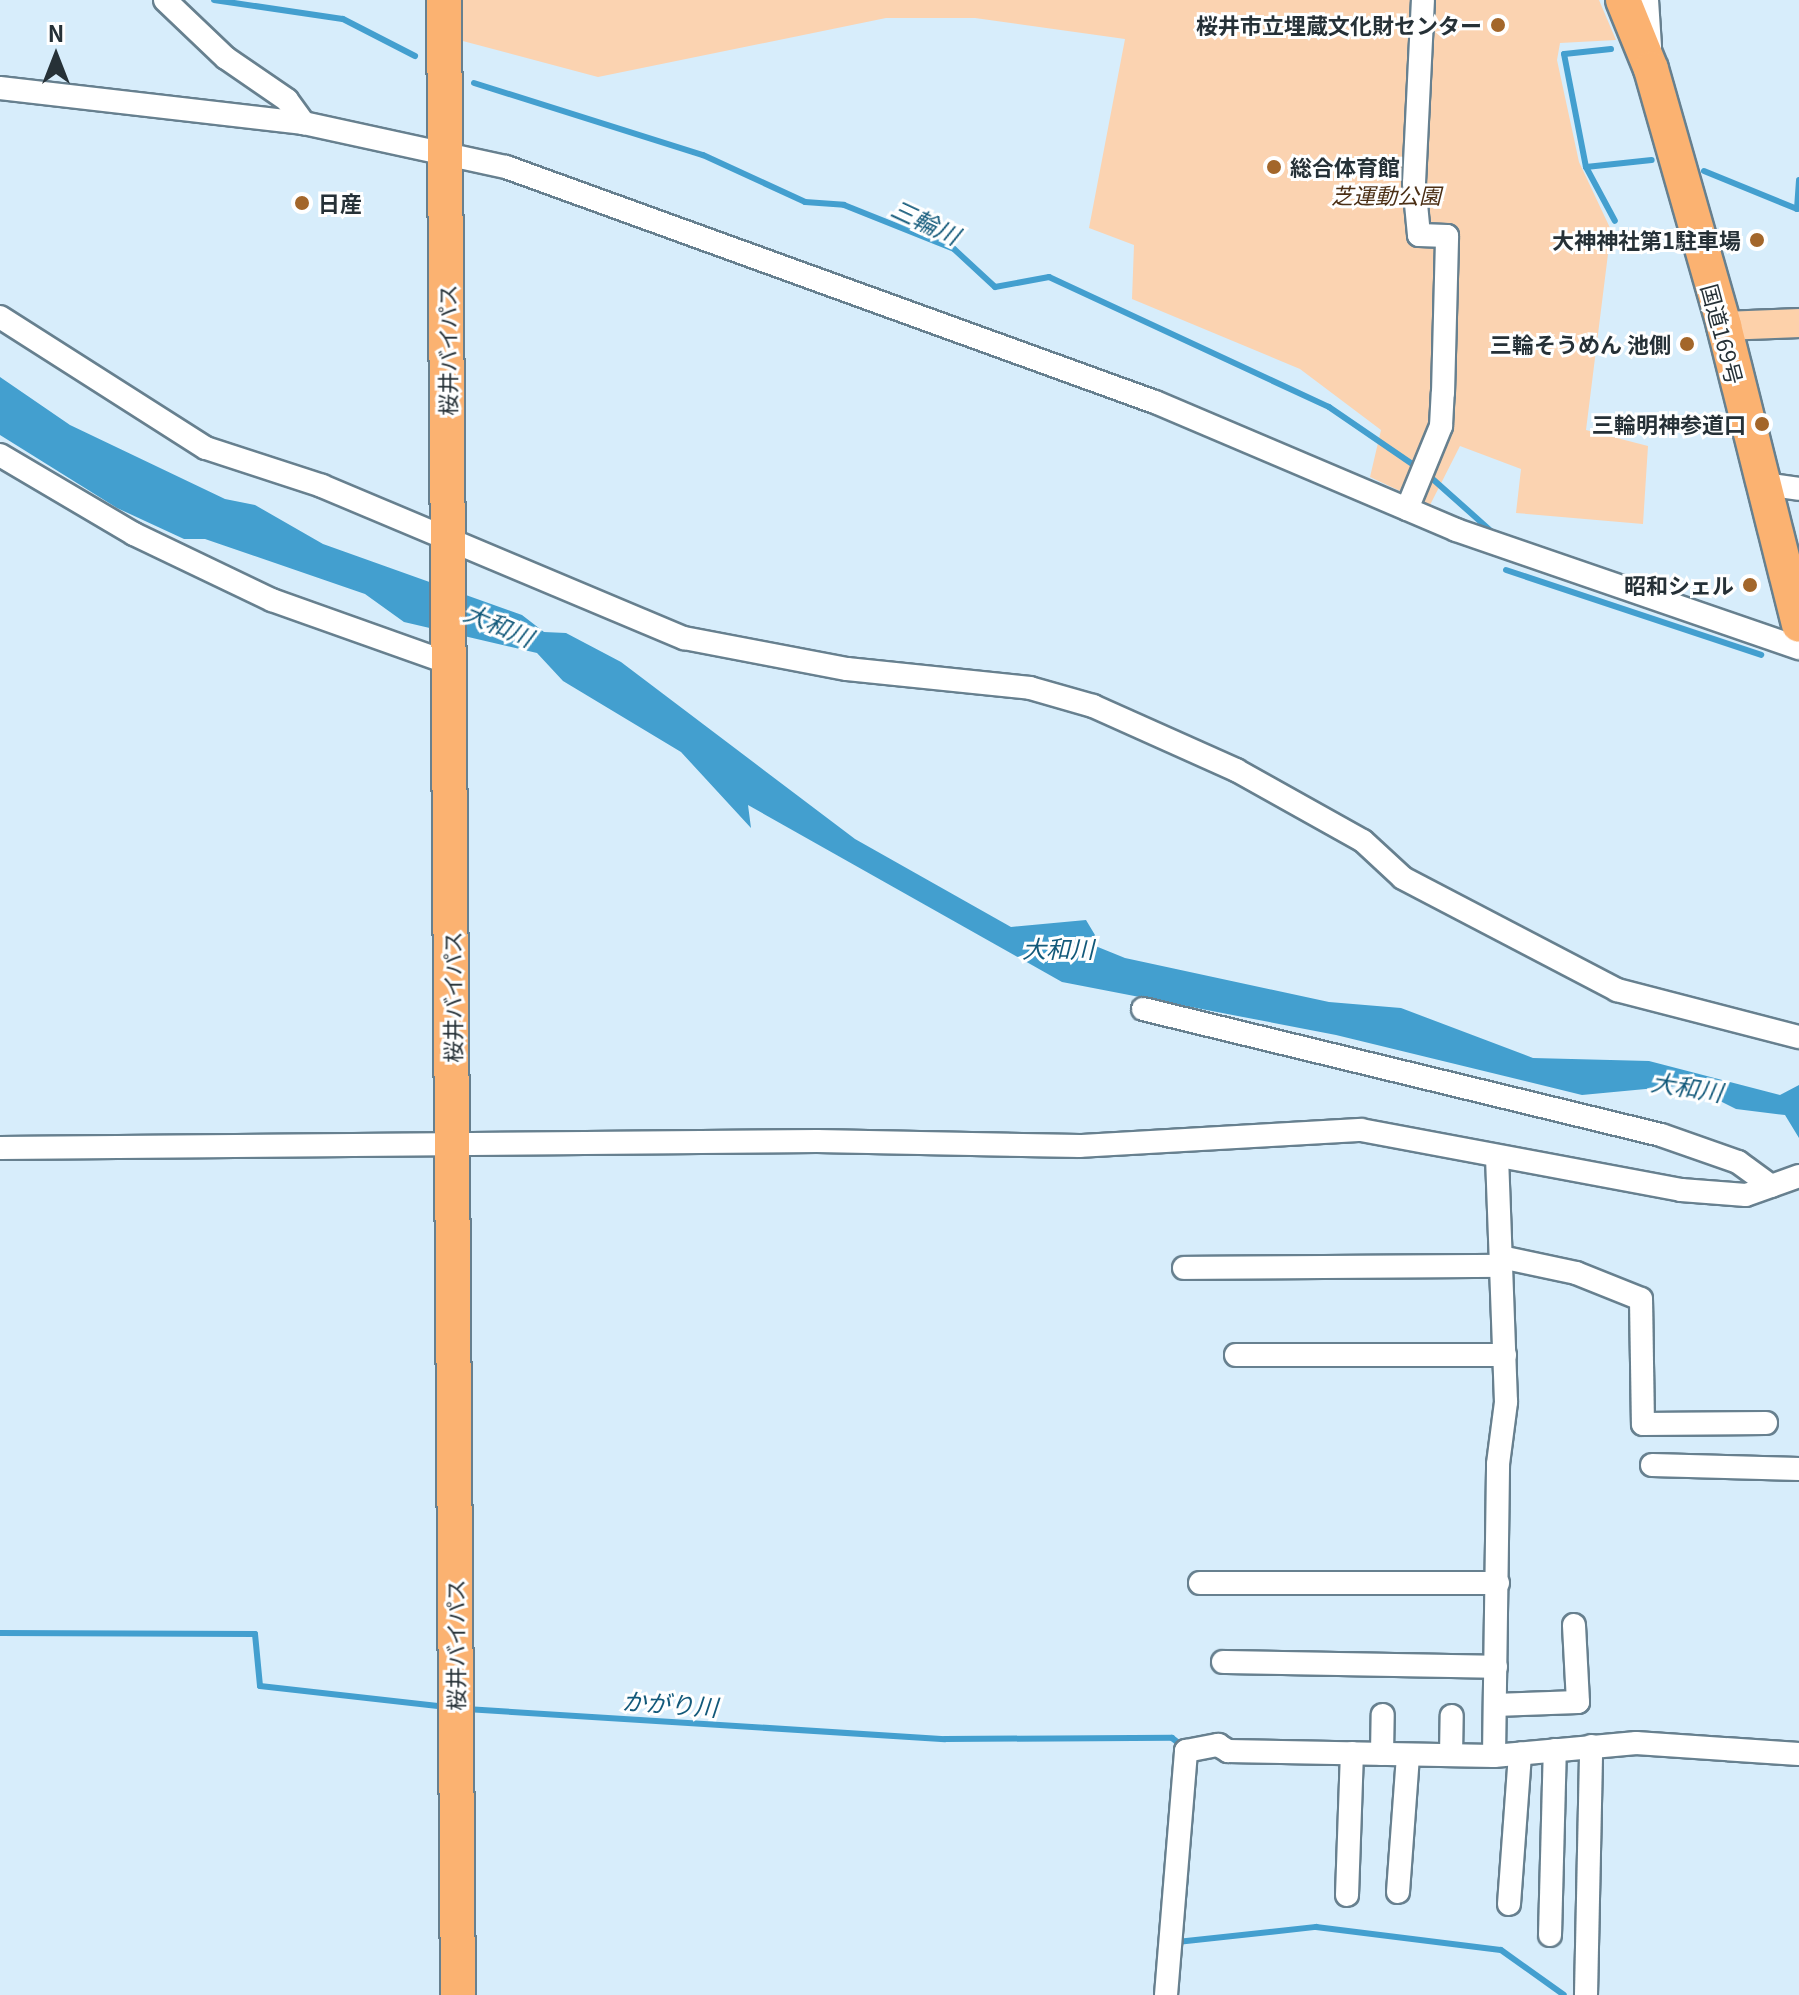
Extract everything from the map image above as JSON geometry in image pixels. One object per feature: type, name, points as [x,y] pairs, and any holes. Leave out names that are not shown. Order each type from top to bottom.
[{"type":"highway","name":"桜井バイパス","points":[[444,0],[458,1995]]},
{"type":"highway","name":"国道169号","points":[[1623,0],[1651,69],[1724,326],[1799,625]]},
{"type":"main road","points":[[1724,326],[1799,323]]},
{"type":"street","points":[[165,0],[226,58],[287,100],[304,123]]},
{"type":"street","points":[[1410,501],[1441,426],[1447,236],[1419,235],[1414,183],[1423,0]]},
{"type":"street","points":[[1647,0],[1651,69]]},
{"type":"street","points":[[0,88],[304,123],[446,149],[1155,402],[1799,648]]},
{"type":"street","points":[[0,317],[206,448],[322,486],[448,552],[722,648],[756,646],[847,669],[1030,688],[1093,706],[1236,770],[1363,841],[1403,878],[1617,990],[1799,1037]]},
{"type":"street","points":[[0,455],[134,534],[272,600],[449,650]]},
{"type":"street","points":[[1764,484],[1799,489]]},
{"type":"street","points":[[1143,1009],[1661,1135],[1738,1162],[1771,1186]]},
{"type":"street","points":[[0,1148],[453,1143],[1080,1146],[1361,1130],[1497,1160],[1681,1190],[1746,1195],[1799,1176]]},
{"type":"street","points":[[1494,1756],[1505,1355],[1497,1160]]},
{"type":"street","points":[[1184,1268],[1501,1262],[1576,1273],[1641,1299],[1643,1424],[1766,1423]]},
{"type":"street","points":[[1236,1355],[1505,1355]]},
{"type":"street","points":[[1652,1465],[1799,1469]]},
{"type":"street","points":[[1200,1583],[1498,1583]]},
{"type":"street","points":[[1495,1705],[1578,1702],[1574,1625]]},
{"type":"street","points":[[1223,1662],[1496,1667]]},
{"type":"street","points":[[1382,1754],[1383,1715]]},
{"type":"street","points":[[1451,1755],[1452,1716]]},
{"type":"street","points":[[1166,1995],[1179,1888],[1180,1757],[1218,1745],[1408,1755],[1494,1756],[1591,1746],[1799,1754]]},
{"type":"street","points":[[1586,1995],[1591,1746]]},
{"type":"street","points":[[1550,1935],[1555,1750]]},
{"type":"street","points":[[1347,1895],[1352,1753]]},
{"type":"street","points":[[1509,1904],[1520,1753]]},
{"type":"street","points":[[1398,1892],[1408,1755]]},
{"type":"green space","name":"芝運動公園","points":[[460,0],[1599,0],[1616,40],[1560,43],[1557,60],[1579,162],[1611,230],[1586,430],[1648,446],[1643,524],[1516,513],[1521,469],[1460,446],[1430,505],[1370,477],[1381,430],[1300,369],[1132,299],[1134,245],[1089,228],[1125,39],[975,18],[886,18],[598,77],[459,40]]},
{"type":"water","name":"大和川","points":[[0,377],[70,425],[225,499],[255,505],[323,544],[522,615],[544,632],[566,633],[621,662],[855,839],[1011,927],[1086,920],[1095,935],[1088,943],[1125,958],[1329,1002],[1401,1008],[1533,1058],[1649,1061],[1780,1095],[1799,1085],[1799,1138],[1785,1115],[1736,1109],[1688,1085],[1582,1095],[1336,1035],[1062,982],[748,805],[751,828],[681,752],[563,681],[537,653],[404,622],[365,594],[205,539],[184,539],[117,508],[0,435]]},
{"type":"waterway","name":"三輪川","points":[[214,0],[343,19],[415,56]]},
{"type":"waterway","points":[[1611,49],[1564,54],[1586,167],[1615,221]]},
{"type":"waterway","name":"三輪川","points":[[474,83],[703,155],[805,202],[844,205],[954,249],[995,287],[1049,277],[1329,407],[1418,468]]},
{"type":"waterway","points":[[1586,167],[1652,160]]},
{"type":"waterway","points":[[1704,171],[1797,209],[1799,180]]},
{"type":"waterway","name":"三輪川","points":[[1427,474],[1492,532]]},
{"type":"waterway","name":"三輪川","points":[[1506,570],[1761,655]]},
{"type":"waterway","name":"かがり川","points":[[0,1633],[255,1634],[260,1686],[447,1707]]},
{"type":"waterway","name":"かがり川","points":[[466,1709],[945,1739],[1172,1738],[1184,1747]]},
{"type":"waterway","name":"かがり川","points":[[1184,1899],[1186,1874]]},
{"type":"waterway","points":[[1177,1942],[1316,1927],[1501,1950],[1564,1995]]},
{"type":"place","name":"桜井市立埋蔵文化財センター","points":[[1498,25]]},
{"type":"place","name":"総合体育館","points":[[1274,167]]},
{"type":"place","name":"日産","points":[[302,203]]},
{"type":"place","name":"大神神社第1駐車場","points":[[1757,240]]},
{"type":"place","name":"三輪そうめん 池側","points":[[1687,344]]},
{"type":"place","name":"三輪明神参道口","points":[[1762,424]]},
{"type":"place","name":"昭和シェル","points":[[1750,585]]}]
